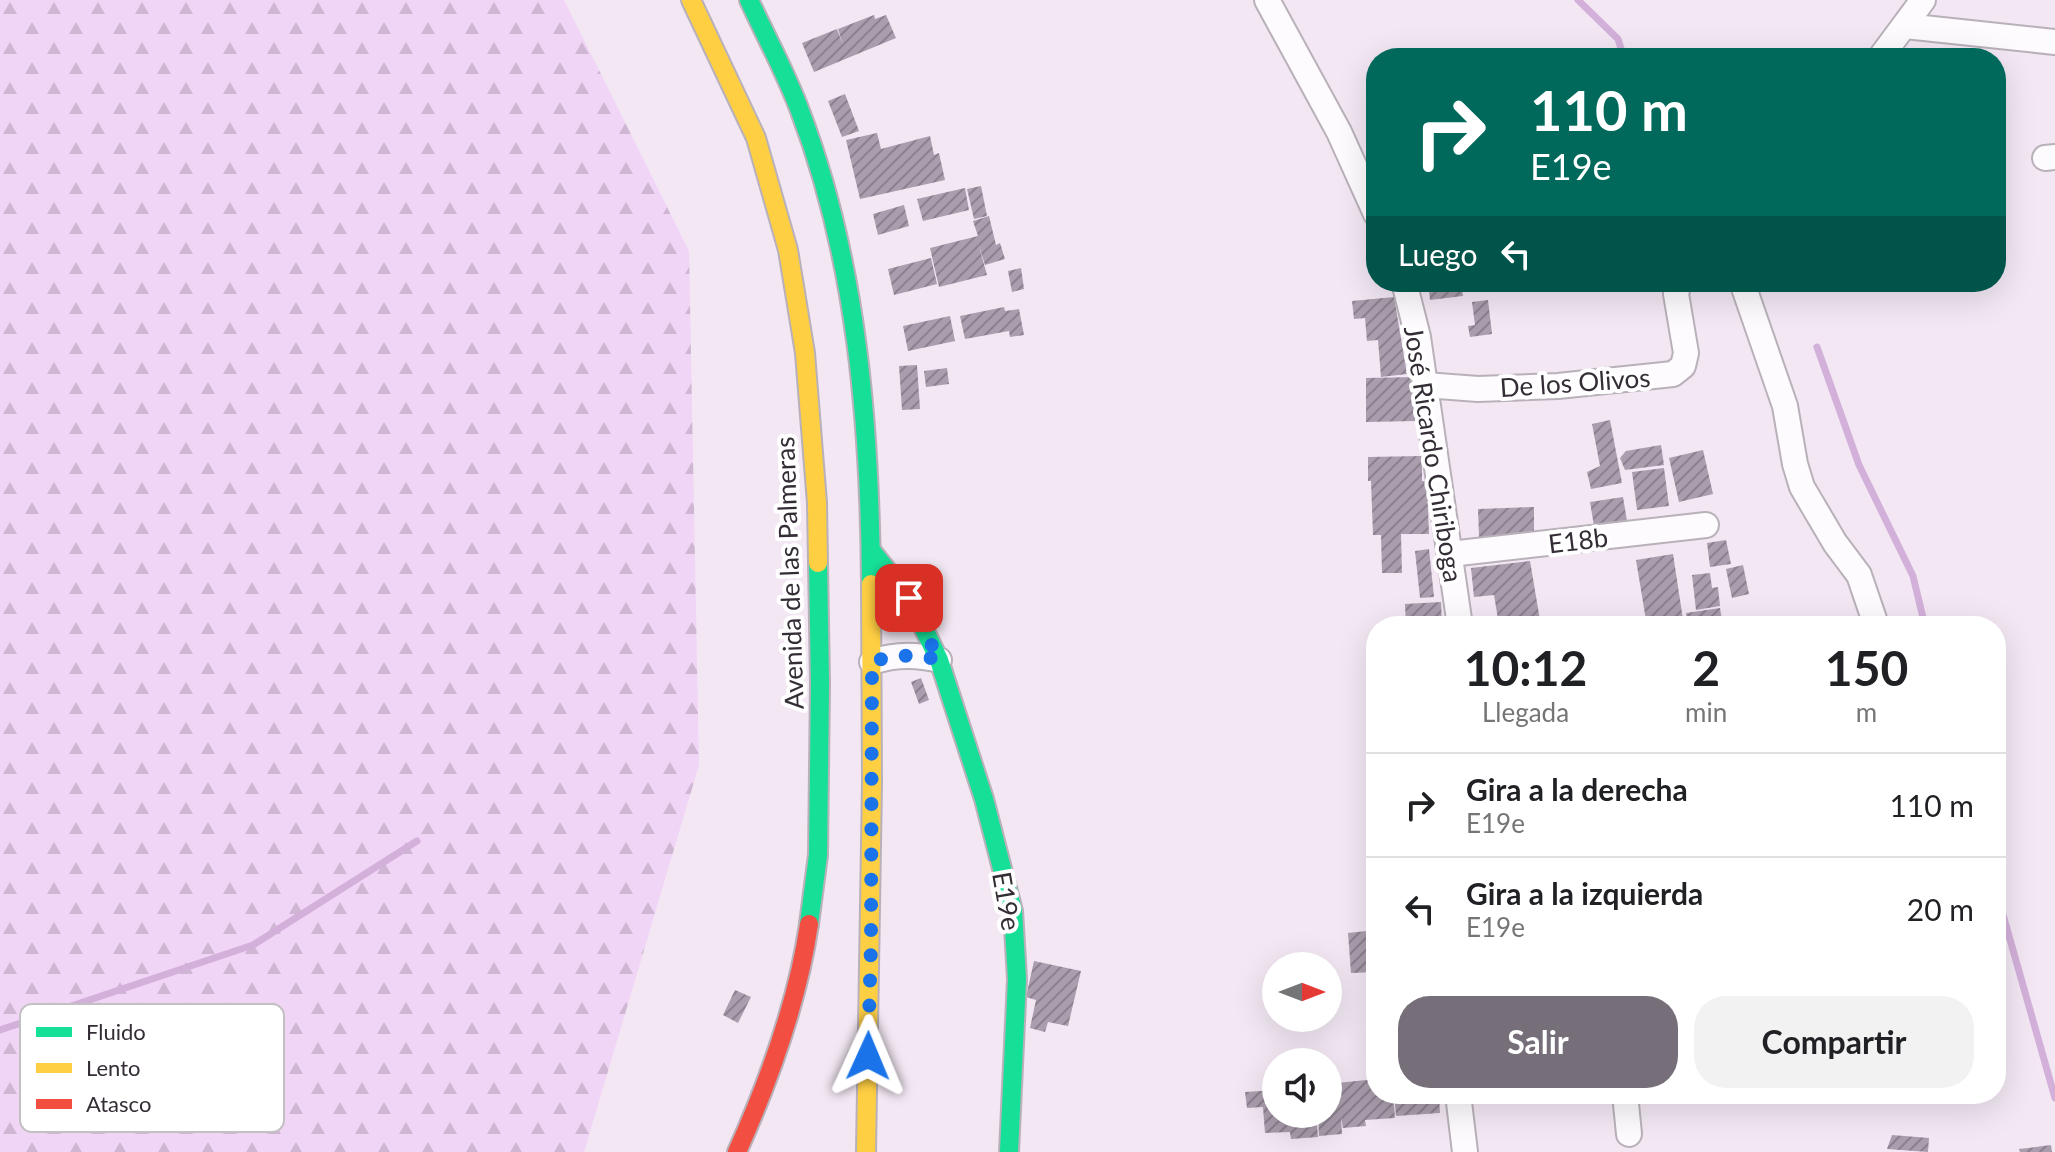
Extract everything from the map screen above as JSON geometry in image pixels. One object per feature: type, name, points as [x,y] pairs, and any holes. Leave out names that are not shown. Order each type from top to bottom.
[{"type":"main road","name":"Avenida de las Palmeras","points":[[691,0],[756,138],[788,250],[805,353],[817,503],[820,683],[818,855],[807,935],[787,1020],[737,1152]]},
{"type":"main road","points":[[749,0],[800,110],[832,211],[852,309],[866,426],[872,662],[866,1152]]},
{"type":"main road","name":"E19e","points":[[871,550],[909,598],[939,660],[984,799],[1013,911],[1017,979],[1009,1152]]},
{"type":"street","points":[[1267,0],[1339,132],[1366,192]]},
{"type":"street","points":[[1888,48],[1923,0]]},
{"type":"street","points":[[1905,26],[2055,42]]},
{"type":"street","name":"José Ricardo Chiriboga","points":[[1407,292],[1418,337],[1459,616]]},
{"type":"street","name":"De los Olivos","points":[[1425,385],[1478,389],[1558,386],[1673,374],[1683,366],[1686,353],[1676,292]]},
{"type":"street","points":[[1745,292],[1785,406],[1802,487],[1835,543],[1859,575],[1873,616]]},
{"type":"street","name":"E18b","points":[[1450,554],[1706,525]]},
{"type":"street","points":[[872,662],[888,656],[907,655],[939,660]]},
{"type":"street","points":[[1459,1104],[1465,1152]]},
{"type":"street","points":[[1626,1104],[1629,1134]]},
{"type":"green space","points":[[0,0],[564,0],[689,251],[699,765],[584,1152],[0,1152]]},
{"type":"building","points":[[874,15],[875,19],[886,15],[896,38],[814,72],[802,43],[837,29],[843,45],[838,29]]},
{"type":"building","points":[[845,94],[859,131],[842,137],[828,101]]},
{"type":"building","points":[[877,133],[881,149],[930,136],[934,155],[939,153],[945,180],[860,199],[846,140]]},
{"type":"building","points":[[981,186],[987,216],[974,219],[967,189]]},
{"type":"building","points":[[965,188],[969,210],[923,221],[917,199]]},
{"type":"building","points":[[904,205],[909,226],[878,235],[873,214]]},
{"type":"building","points":[[989,216],[996,245],[1000,243],[1005,259],[985,265],[978,243],[987,275],[939,287],[930,248],[978,236],[973,221]]},
{"type":"building","points":[[931,258],[937,284],[894,295],[888,269]]},
{"type":"building","points":[[1021,268],[1024,289],[1012,292],[1008,271]]},
{"type":"building","points":[[1429,292],[1462,292],[1463,296],[1430,300]]},
{"type":"building","points":[[1394,297],[1407,374],[1381,377],[1378,340],[1367,341],[1365,318],[1354,319],[1352,301]]},
{"type":"building","points":[[1488,300],[1492,334],[1470,337],[1468,326],[1475,325],[1472,302]]},
{"type":"building","points":[[1004,307],[1005,311],[1019,309],[1024,335],[1010,337],[1009,331],[965,339],[960,316]]},
{"type":"building","points":[[950,316],[955,341],[908,351],[903,326]]},
{"type":"building","points":[[917,365],[920,409],[902,410],[899,366]]},
{"type":"building","points":[[947,368],[949,384],[926,387],[924,371]]},
{"type":"building","points":[[1415,377],[1416,421],[1366,422],[1366,378]]},
{"type":"building","points":[[1610,420],[1622,483],[1591,489],[1587,472],[1600,466],[1592,424]]},
{"type":"building","points":[[1661,445],[1664,465],[1625,470],[1620,458],[1626,451]]},
{"type":"building","points":[[1703,450],[1713,494],[1679,502],[1669,458]]},
{"type":"building","points":[[1422,456],[1422,481],[1427,481],[1429,534],[1401,534],[1402,573],[1382,573],[1381,535],[1373,535],[1368,457]]},
{"type":"building","points":[[1664,468],[1669,506],[1637,510],[1632,472]]},
{"type":"building","points":[[1623,497],[1629,533],[1596,538],[1590,502]]},
{"type":"building","points":[[1534,507],[1534,535],[1479,537],[1478,509]]},
{"type":"building","points":[[1726,540],[1731,564],[1710,567],[1707,543]]},
{"type":"building","points":[[1429,549],[1434,597],[1420,598],[1415,551]]},
{"type":"building","points":[[1673,554],[1682,616],[1645,616],[1636,560]]},
{"type":"building","points":[[1530,561],[1539,616],[1498,616],[1494,595],[1474,597],[1471,568]]},
{"type":"building","points":[[1743,565],[1749,594],[1732,598],[1726,569]]},
{"type":"building","points":[[1710,573],[1712,588],[1718,587],[1720,606],[1696,610],[1692,575]]},
{"type":"building","points":[[1441,602],[1442,616],[1406,616],[1405,604]]},
{"type":"building","points":[[1720,608],[1721,616],[1686,616],[1686,613]]},
{"type":"building","points":[[921,678],[929,700],[919,704],[911,682]]},
{"type":"building","points":[[1366,931],[1366,972],[1351,973],[1348,933]]},
{"type":"building","points":[[1034,961],[1081,971],[1068,1026],[1048,1022],[1045,1032],[1030,1028],[1036,1000],[1026,997]]},
{"type":"building","points":[[735,990],[751,997],[738,1023],[723,1015]]},
{"type":"building","points":[[1366,1080],[1366,1104],[1394,1104],[1395,1118],[1365,1120],[1366,1126],[1343,1128],[1342,1083]]},
{"type":"building","points":[[1262,1091],[1262,1107],[1247,1108],[1245,1092]]},
{"type":"building","points":[[1395,1104],[1440,1104],[1440,1113],[1396,1116]]},
{"type":"building","points":[[1265,1128],[1317,1128],[1318,1137],[1291,1139],[1290,1132],[1265,1133]]},
{"type":"building","points":[[1319,1128],[1342,1128],[1342,1134],[1319,1136]]},
{"type":"building","points":[[1892,1135],[1929,1138],[1928,1152],[1887,1149]]},
{"type":"building","points":[[2051,1145],[2052,1152],[2020,1152],[2019,1149]]},
{"type":"waterway","points":[[1578,0],[1618,39],[1621,48]]},
{"type":"waterway","points":[[1817,347],[1859,465],[1913,576],[1923,616]]},
{"type":"waterway","points":[[77,1004],[253,945],[417,841]]},
{"type":"waterway","points":[[2006,925],[2055,1098]]},
{"type":"waterway","points":[[0,1030],[20,1023]]},
{"type":"traffic: fast","points":[[749,0],[800,111],[835,226],[847,285],[863,404],[871,584]]},
{"type":"traffic: fast","points":[[871,550],[909,598],[939,660],[984,799],[1013,911],[1017,979],[1009,1152]]},
{"type":"traffic: fast","points":[[809,924],[818,855],[818,563]]},
{"type":"traffic: slow","points":[[691,0],[756,138],[788,250],[805,353],[817,503],[818,563]]},
{"type":"traffic: slow","points":[[866,1152],[872,783],[871,584]]},
{"type":"traffic: jam","points":[[737,1152],[780,1041],[809,924]]},
{"type":"route","points":[[868,1056],[872,662],[888,656],[907,655],[939,660],[909,598]]}]
